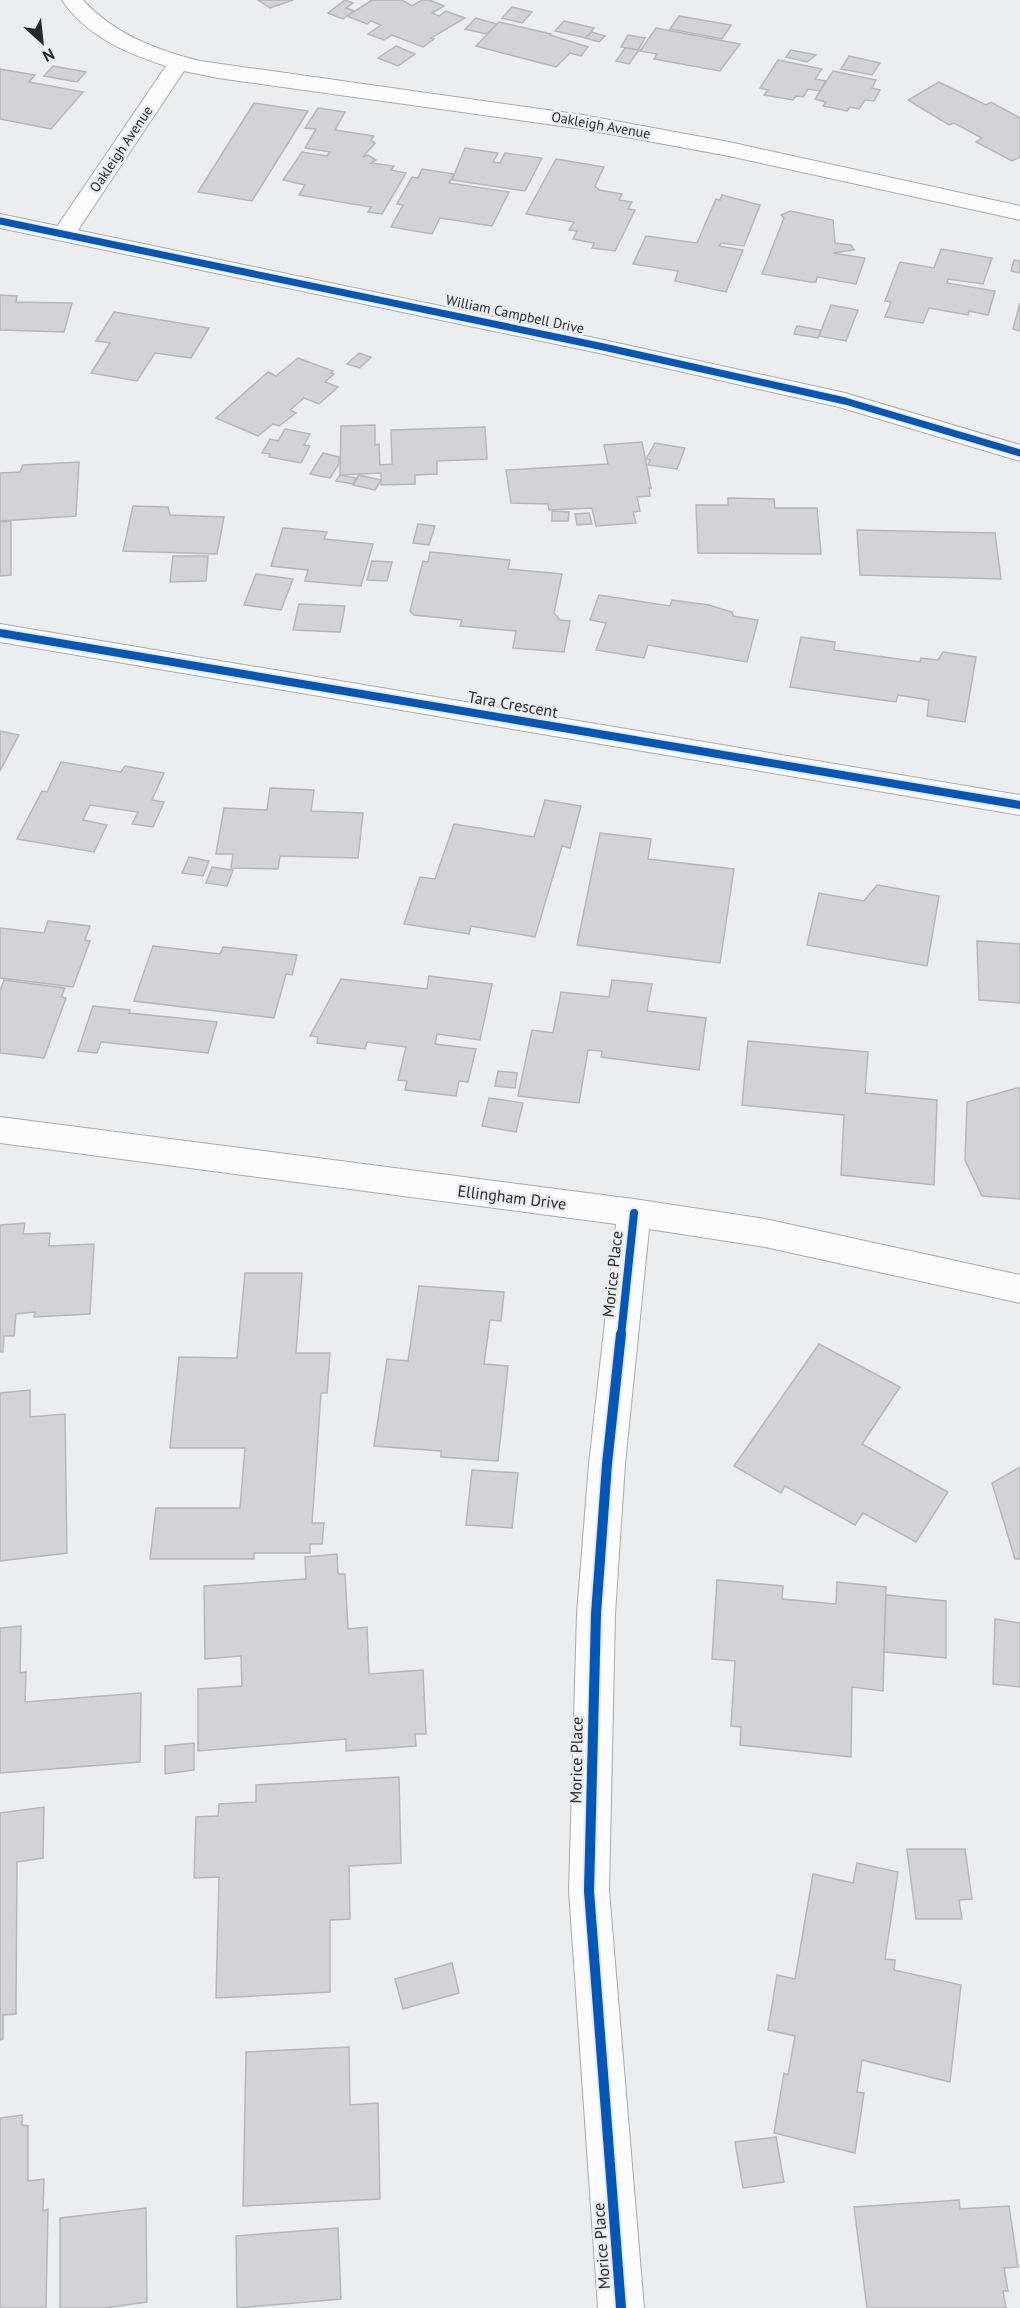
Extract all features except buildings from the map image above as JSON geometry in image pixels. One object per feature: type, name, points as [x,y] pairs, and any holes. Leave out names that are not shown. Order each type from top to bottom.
[{"type":"street","name":"Oakleigh Avenue","points":[[72,0],[87,17],[109,33],[131,46],[178,64],[218,72],[505,109],[604,125],[729,149],[1020,213]]},
{"type":"street","name":"Oakleigh Avenue","points":[[64,234],[178,64]]},
{"type":"street","name":"William Campbell Drive","points":[[0,221],[588,343],[845,401],[1020,453]]},
{"type":"street","name":"Tara Crescent","points":[[0,633],[1020,805]]},
{"type":"street","name":"Ellingham Drive","points":[[0,1130],[634,1213],[765,1233],[1020,1289]]},
{"type":"street","name":"Morice Place","points":[[621,2308],[589,1891],[596,1614],[607,1464],[634,1213]]},
{"type":"cycle path","points":[[0,221],[599,346],[845,401],[1020,453]]},
{"type":"cycle path","points":[[0,633],[1020,805]]},
{"type":"cycle path","points":[[621,2308],[589,1891],[596,1614],[607,1464],[634,1213]]}]
